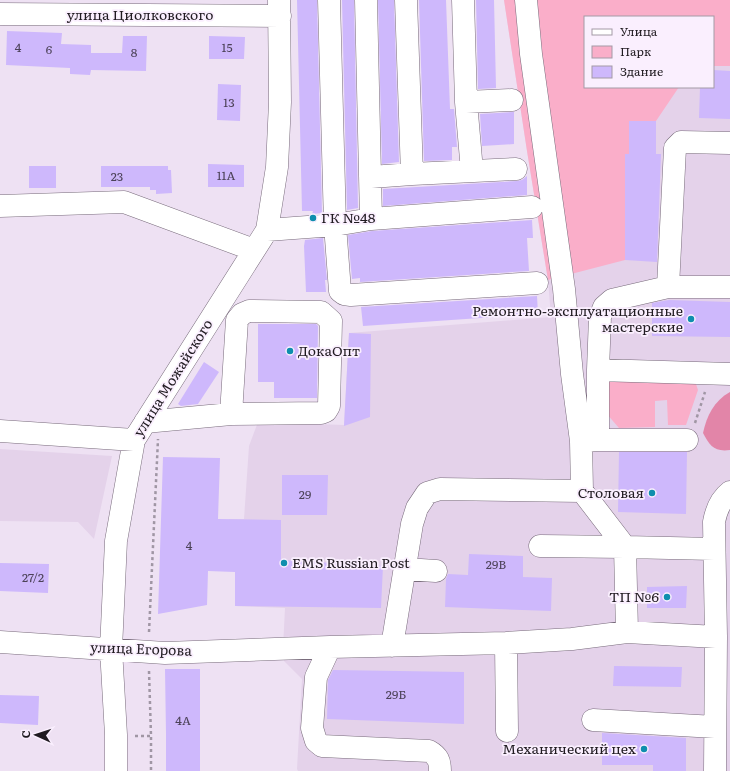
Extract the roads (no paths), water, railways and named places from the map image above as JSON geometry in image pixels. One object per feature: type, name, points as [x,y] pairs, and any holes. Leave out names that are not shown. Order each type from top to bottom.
[{"type":"street","points":[[329,0],[335,225],[340,291],[344,294],[351,295],[537,283]]},
{"type":"street","points":[[366,0],[372,219]]},
{"type":"street","points":[[406,0],[412,174]]},
{"type":"street","points":[[463,0],[466,102],[472,171]]},
{"type":"street","points":[[526,0],[531,54],[564,289],[572,374],[589,440]]},
{"type":"street","name":"улица Циолковского","points":[[0,14],[280,8]]},
{"type":"street","name":"улица Можайского","points":[[116,771],[116,735],[111,649],[116,541],[146,428],[267,230],[277,167],[280,102],[280,8]]},
{"type":"street","points":[[466,102],[512,100]]},
{"type":"street","points":[[668,286],[675,148],[681,142],[730,143]]},
{"type":"street","points":[[371,177],[516,169]]},
{"type":"street","points":[[0,206],[124,202],[254,250]]},
{"type":"street","points":[[267,230],[335,225],[372,219],[532,207]]},
{"type":"street","points":[[627,632],[625,547],[582,491],[598,370],[600,317],[604,307],[612,300],[668,286],[730,287]]},
{"type":"street","points":[[0,431],[146,428],[231,414],[321,413],[326,411],[328,406],[331,322],[321,312],[249,311],[242,314],[237,320],[231,414]]},
{"type":"street","points":[[598,370],[705,372],[730,374]]},
{"type":"street","points":[[589,440],[687,440]]},
{"type":"street","points":[[392,646],[412,524],[417,508],[426,494],[440,489],[582,491]]},
{"type":"street","points":[[715,771],[716,637],[714,522],[719,505],[730,492]]},
{"type":"street","points":[[540,546],[714,549]]},
{"type":"street","points":[[405,569],[436,571]]},
{"type":"street","name":"улица Егорова","points":[[0,642],[165,653],[283,648],[506,643],[572,639],[627,632],[716,637]]},
{"type":"street","points":[[506,643],[507,731]]},
{"type":"street","points":[[330,647],[316,677],[312,728],[316,741],[322,746],[430,750],[437,756],[440,764],[440,771]]},
{"type":"street","points":[[593,720],[715,727]]},
{"type":"place","name":"ГК №48","points":[[313,218]]},
{"type":"place","name":"Ремонтно-эксплуатационные мастерские","points":[[691,319]]},
{"type":"place","name":"ДокаОпт","points":[[290,351]]},
{"type":"place","name":"Столовая","points":[[652,493]]},
{"type":"place","name":"EMS Russian Рost","points":[[284,563]]},
{"type":"place","name":"ТП №6","points":[[667,597]]},
{"type":"place","name":"Механический цех","points":[[644,749]]}]
